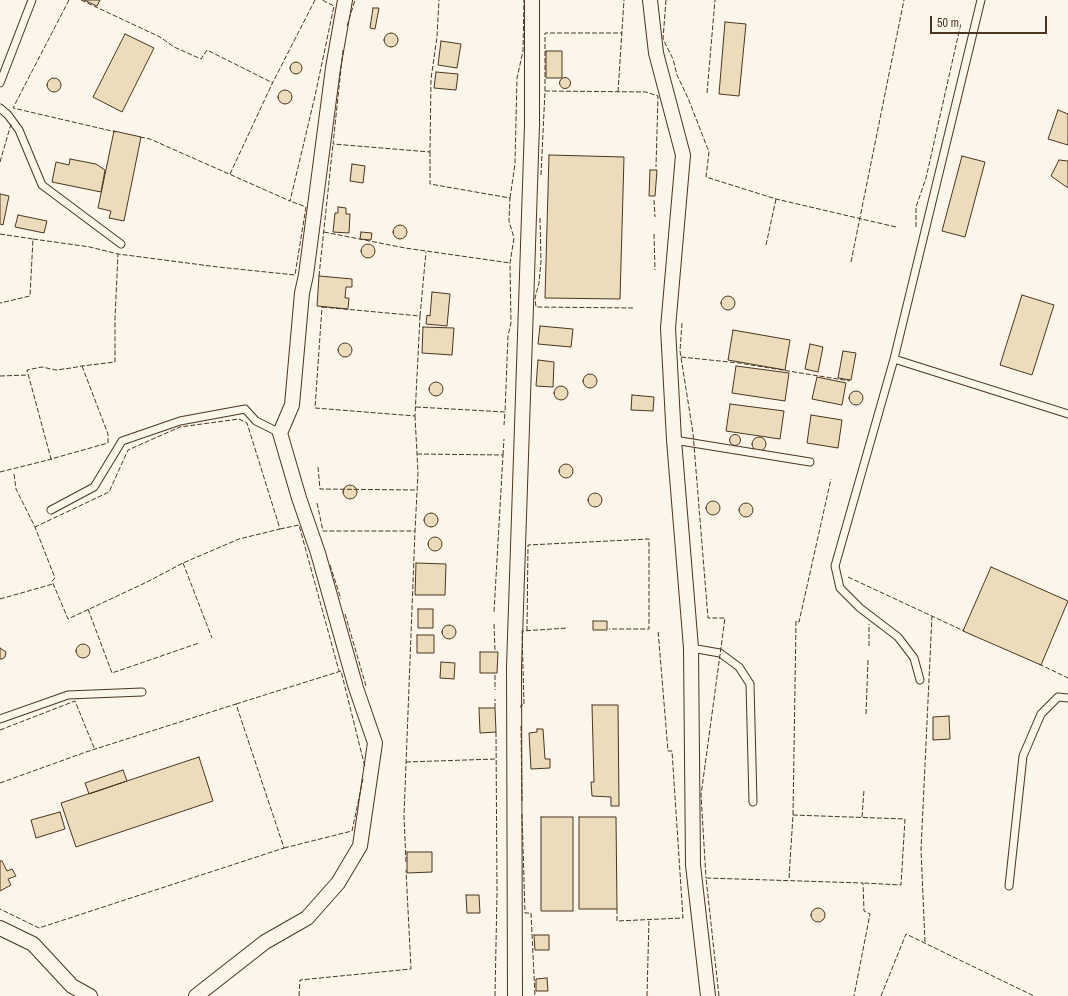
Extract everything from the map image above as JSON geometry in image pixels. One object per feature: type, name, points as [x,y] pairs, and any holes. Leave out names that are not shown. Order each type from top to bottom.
[{"type":"street","points":[[196,996],[264,942],[307,918],[338,883],[360,846],[375,743],[356,688],[318,553],[299,498],[280,433],[292,405],[302,293],[306,275],[333,68],[345,0]]},
{"type":"street","points":[[515,996],[514,667],[532,125],[532,0]]},
{"type":"street","points":[[650,0],[656,52],[683,154],[668,328],[674,440],[691,648],[693,865],[708,996]]},
{"type":"street","points":[[0,928],[33,944],[72,986],[90,996]]},
{"type":"lane","points":[[0,83],[32,0]]},
{"type":"lane","points":[[920,680],[914,658],[898,637],[860,608],[840,588],[835,566],[894,359],[981,0]]},
{"type":"lane","points":[[0,108],[8,115],[19,130],[42,185],[120,244]]},
{"type":"lane","points":[[894,359],[1068,414]]},
{"type":"lane","points":[[51,510],[94,487],[122,441],[180,421],[245,409],[256,421],[280,433]]},
{"type":"lane","points":[[674,440],[810,462]]},
{"type":"lane","points":[[691,648],[720,653],[739,667],[750,684],[753,802]]},
{"type":"lane","points":[[0,719],[68,695],[142,692]]},
{"type":"lane","points":[[1009,886],[1023,756],[1041,714],[1058,697],[1068,698]]},
{"type":"building","points":[[84,0],[100,0],[97,6]]},
{"type":"building","points":[[373,8],[379,8],[375,29],[370,28]]},
{"type":"building","points":[[725,22],[746,24],[739,96],[719,94]]},
{"type":"building","points":[[391,33],[396,35],[398,40],[396,45],[391,47],[386,45],[384,40],[386,35]]},
{"type":"building","points":[[125,34],[154,48],[122,112],[93,97]]},
{"type":"building","points":[[441,41],[461,44],[457,68],[438,65]]},
{"type":"building","points":[[546,51],[562,51],[562,78],[546,78]]},
{"type":"building","points":[[298,62],[301,63],[301,73],[294,74],[291,73],[290,66],[291,63]]},
{"type":"building","points":[[436,72],[458,74],[456,90],[434,88]]},
{"type":"building","points":[[54,78],[59,80],[61,85],[59,90],[54,92],[49,90],[47,85],[49,80]]},
{"type":"building","points":[[563,78],[567,78],[569,79],[569,87],[563,88],[560,85],[560,81]]},
{"type":"building","points":[[285,90],[290,92],[292,97],[290,102],[285,104],[280,102],[278,97],[280,92]]},
{"type":"building","points":[[1058,110],[1068,114],[1068,145],[1048,139]]},
{"type":"building","points":[[114,131],[141,137],[124,221],[109,218],[111,211],[98,208]]},
{"type":"building","points":[[549,155],[624,157],[620,299],[545,298]]},
{"type":"building","points":[[962,156],[985,162],[965,237],[942,231]]},
{"type":"building","points":[[70,159],[96,164],[105,170],[101,192],[52,182],[56,162],[69,165]]},
{"type":"building","points":[[1059,160],[1068,161],[1068,188],[1051,176]]},
{"type":"building","points":[[352,164],[365,166],[363,183],[350,181]]},
{"type":"building","points":[[650,170],[657,170],[655,196],[649,196]]},
{"type":"building","points":[[0,194],[9,196],[3,225],[0,224]]},
{"type":"building","points":[[338,207],[346,208],[346,214],[350,214],[349,233],[333,232],[335,213],[338,213]]},
{"type":"building","points":[[18,215],[47,221],[44,233],[15,227]]},
{"type":"building","points":[[400,225],[405,227],[407,232],[405,237],[400,239],[395,237],[393,232],[395,227]]},
{"type":"building","points":[[361,232],[372,233],[371,240],[360,239]]},
{"type":"building","points":[[368,244],[373,246],[375,251],[373,256],[368,258],[363,256],[361,251],[363,246]]},
{"type":"building","points":[[319,276],[352,279],[352,287],[346,287],[345,298],[349,298],[348,309],[317,306]]},
{"type":"building","points":[[432,292],[450,294],[447,326],[426,324],[427,315],[430,316]]},
{"type":"building","points":[[1022,295],[1054,305],[1032,375],[1000,365]]},
{"type":"building","points":[[725,296],[731,296],[735,300],[735,306],[731,310],[725,310],[721,306],[721,300]]},
{"type":"building","points":[[540,326],[573,329],[571,347],[538,344]]},
{"type":"building","points":[[423,327],[454,328],[452,355],[422,353]]},
{"type":"building","points":[[733,330],[790,340],[785,370],[728,360]]},
{"type":"building","points":[[345,343],[350,345],[352,350],[350,355],[345,357],[340,355],[338,350],[340,345]]},
{"type":"building","points":[[810,344],[823,347],[818,372],[805,369]]},
{"type":"building","points":[[843,351],[856,353],[851,380],[838,378]]},
{"type":"building","points":[[538,360],[554,362],[553,387],[536,386]]},
{"type":"building","points":[[736,366],[789,373],[785,401],[732,393]]},
{"type":"building","points":[[587,374],[593,374],[597,378],[597,384],[593,388],[587,388],[583,384],[583,378]]},
{"type":"building","points":[[817,377],[846,383],[842,405],[812,399]]},
{"type":"building","points":[[436,382],[441,384],[443,389],[441,394],[436,396],[431,394],[429,389],[431,384]]},
{"type":"building","points":[[561,386],[566,388],[568,393],[566,398],[561,400],[556,398],[554,393],[556,388]]},
{"type":"building","points":[[853,391],[859,391],[863,395],[863,401],[859,405],[853,405],[849,401],[849,395]]},
{"type":"building","points":[[632,395],[654,397],[653,411],[631,410]]},
{"type":"building","points":[[730,404],[784,411],[780,439],[726,431]]},
{"type":"building","points":[[811,415],[842,420],[838,448],[807,443]]},
{"type":"building","points":[[735,434],[739,436],[741,440],[739,444],[735,446],[731,444],[729,440],[731,436]]},
{"type":"building","points":[[759,437],[764,439],[766,444],[764,449],[759,451],[754,449],[752,444],[754,439]]},
{"type":"building","points":[[563,464],[569,464],[573,468],[573,474],[569,478],[563,478],[559,474],[559,468]]},
{"type":"building","points":[[350,485],[355,487],[357,492],[355,497],[350,499],[345,497],[343,492],[345,487]]},
{"type":"building","points":[[595,493],[600,495],[602,500],[600,505],[595,507],[590,505],[588,500],[590,495]]},
{"type":"building","points":[[710,501],[716,501],[720,505],[720,511],[716,515],[710,515],[706,511],[706,505]]},
{"type":"building","points":[[743,503],[749,503],[753,507],[753,513],[749,517],[743,517],[739,513],[739,507]]},
{"type":"building","points":[[431,513],[436,515],[438,520],[436,525],[431,527],[426,525],[424,520],[426,515]]},
{"type":"building","points":[[435,537],[440,539],[442,544],[440,549],[435,551],[430,549],[428,544],[430,539]]},
{"type":"building","points":[[416,563],[446,564],[445,595],[415,595]]},
{"type":"building","points":[[991,567],[1068,601],[1041,665],[963,631]]},
{"type":"building","points":[[418,609],[433,609],[433,628],[418,628]]},
{"type":"building","points":[[593,621],[607,621],[607,630],[593,630]]},
{"type":"building","points":[[449,625],[454,627],[456,632],[454,637],[449,639],[444,637],[442,632],[444,627]]},
{"type":"building","points":[[417,635],[434,635],[434,653],[417,653]]},
{"type":"building","points":[[83,644],[88,646],[90,651],[88,656],[83,658],[78,656],[76,651],[78,646]]},
{"type":"building","points":[[0,648],[6,652],[5,657],[2,659],[0,659]]},
{"type":"building","points":[[480,652],[498,652],[497,673],[480,673]]},
{"type":"building","points":[[441,662],[455,663],[454,679],[440,678]]},
{"type":"building","points":[[592,705],[618,705],[619,806],[611,806],[611,797],[592,796],[591,782],[594,782]]},
{"type":"building","points":[[479,708],[495,708],[496,732],[480,733]]},
{"type":"building","points":[[949,716],[950,739],[933,740],[933,717]]},
{"type":"building","points":[[537,729],[543,729],[545,759],[550,759],[550,768],[531,769],[529,733],[537,732]]},
{"type":"building","points":[[199,757],[213,801],[76,847],[61,803]]},
{"type":"building","points":[[123,770],[127,781],[89,794],[85,783]]},
{"type":"building","points":[[60,812],[65,829],[36,838],[31,820]]},
{"type":"building","points":[[541,817],[573,817],[573,911],[541,911]]},
{"type":"building","points":[[579,817],[616,817],[617,909],[579,909]]},
{"type":"building","points":[[407,852],[432,852],[432,872],[407,873]]},
{"type":"building","points":[[0,861],[2,861],[7,871],[12,869],[16,876],[8,879],[11,885],[0,891]]},
{"type":"building","points":[[466,895],[479,895],[480,913],[467,913]]},
{"type":"building","points":[[818,908],[823,910],[825,915],[823,920],[818,922],[813,920],[811,915],[813,910]]},
{"type":"building","points":[[534,935],[549,935],[549,950],[535,950]]},
{"type":"building","points":[[547,978],[548,991],[536,991],[536,979]]},
{"type":"fence","points":[[69,0],[13,108],[116,132]]},
{"type":"fence","points":[[81,0],[160,37],[174,47],[201,59],[207,50],[273,83]]},
{"type":"fence","points":[[230,174],[272,84],[315,0]]},
{"type":"fence","points":[[140,137],[150,139],[290,201],[315,96],[334,6],[322,0]]},
{"type":"fence","points":[[347,26],[355,0]]},
{"type":"fence","points":[[343,50],[333,144],[430,152],[431,79],[437,37],[439,0]]},
{"type":"fence","points":[[510,198],[515,164],[517,78],[523,51],[524,0]]},
{"type":"fence","points":[[618,92],[624,0]]},
{"type":"fence","points":[[666,0],[663,39],[673,59],[677,75],[688,98],[709,152],[706,177],[776,199],[896,227]]},
{"type":"fence","points":[[707,93],[715,0]]},
{"type":"fence","points":[[851,262],[904,0]]},
{"type":"fence","points":[[916,227],[916,207],[926,178],[961,23]]},
{"type":"fence","points":[[545,91],[545,33],[622,33]]},
{"type":"fence","points":[[541,175],[545,91],[646,92],[658,96],[656,167]]},
{"type":"fence","points":[[0,162],[11,124]]},
{"type":"fence","points":[[319,276],[333,144]]},
{"type":"fence","points":[[430,152],[430,184],[510,198],[509,221],[514,238],[510,263],[511,323],[508,336],[505,412]]},
{"type":"fence","points":[[766,245],[776,199]]},
{"type":"fence","points":[[654,200],[655,217]]},
{"type":"fence","points":[[33,239],[90,247],[118,254],[295,275],[306,207],[290,201]]},
{"type":"fence","points":[[540,218],[541,261],[539,283],[535,298],[536,307],[633,308]]},
{"type":"fence","points":[[324,232],[405,248],[510,263]]},
{"type":"fence","points":[[0,234],[33,239],[30,296],[0,303]]},
{"type":"fence","points":[[654,234],[655,270]]},
{"type":"fence","points":[[420,316],[426,252]]},
{"type":"fence","points":[[82,366],[108,434],[108,443],[51,459],[27,370],[42,367],[56,370],[82,366],[115,362],[115,318],[118,254]]},
{"type":"fence","points":[[322,307],[420,316],[415,416],[315,408],[322,307]]},
{"type":"fence","points":[[682,323],[680,351],[693,433],[708,618],[725,618],[701,795],[706,878]]},
{"type":"fence","points":[[681,357],[739,363],[850,381]]},
{"type":"fence","points":[[0,376],[28,375]]},
{"type":"fence","points":[[416,407],[505,412],[504,425]]},
{"type":"fence","points":[[317,503],[323,531],[415,531],[418,473],[415,416]]},
{"type":"fence","points":[[14,474],[16,489],[35,527],[55,578],[52,581],[68,619],[147,582],[183,563],[239,539],[280,529],[247,423],[239,419],[180,427],[128,450],[109,492],[35,527]]},
{"type":"fence","points":[[503,455],[504,439]]},
{"type":"fence","points":[[417,454],[503,455],[494,612]]},
{"type":"fence","points":[[0,472],[52,459]]},
{"type":"fence","points":[[318,467],[320,489],[417,490]]},
{"type":"fence","points":[[793,815],[796,621],[799,622],[831,479]]},
{"type":"fence","points":[[280,529],[299,525],[339,671]]},
{"type":"fence","points":[[406,862],[404,816],[415,531]]},
{"type":"fence","points":[[527,631],[528,545],[649,539],[649,629],[609,629]]},
{"type":"fence","points":[[183,563],[212,638]]},
{"type":"fence","points":[[330,565],[341,599]]},
{"type":"fence","points":[[848,577],[964,631]]},
{"type":"fence","points":[[0,599],[53,584]]},
{"type":"fence","points":[[88,609],[112,673],[199,643]]},
{"type":"fence","points":[[345,614],[366,686]]},
{"type":"fence","points":[[925,942],[921,850],[932,616]]},
{"type":"fence","points":[[494,624],[495,651]]},
{"type":"fence","points":[[869,624],[869,646]]},
{"type":"fence","points":[[521,708],[521,705],[524,705],[522,631],[568,628]]},
{"type":"fence","points":[[617,909],[617,921],[683,918],[672,751],[668,751],[658,630]]},
{"type":"fence","points":[[866,714],[868,660]]},
{"type":"fence","points":[[1039,664],[1068,678]]},
{"type":"fence","points":[[236,704],[341,671],[365,767]]},
{"type":"fence","points":[[495,675],[495,690]]},
{"type":"fence","points":[[495,699],[495,708]]},
{"type":"fence","points":[[0,730],[75,701],[95,750]]},
{"type":"fence","points":[[0,783],[86,752],[236,704],[284,848],[39,928],[0,909]]},
{"type":"fence","points":[[521,726],[522,802]]},
{"type":"fence","points":[[495,996],[497,893],[496,732]]},
{"type":"fence","points":[[406,762],[496,759]]},
{"type":"fence","points":[[284,848],[352,831],[363,779]]},
{"type":"fence","points":[[862,817],[864,790]]},
{"type":"fence","points":[[522,814],[525,913],[531,913],[535,996]]},
{"type":"fence","points":[[789,878],[793,815],[905,819],[901,885],[863,883]]},
{"type":"fence","points":[[299,996],[300,980],[411,969],[406,870]]},
{"type":"fence","points":[[719,996],[706,878],[863,883],[864,911],[870,914],[854,996]]},
{"type":"fence","points":[[647,996],[649,919]]},
{"type":"fence","points":[[881,996],[906,934],[1034,996]]}]
